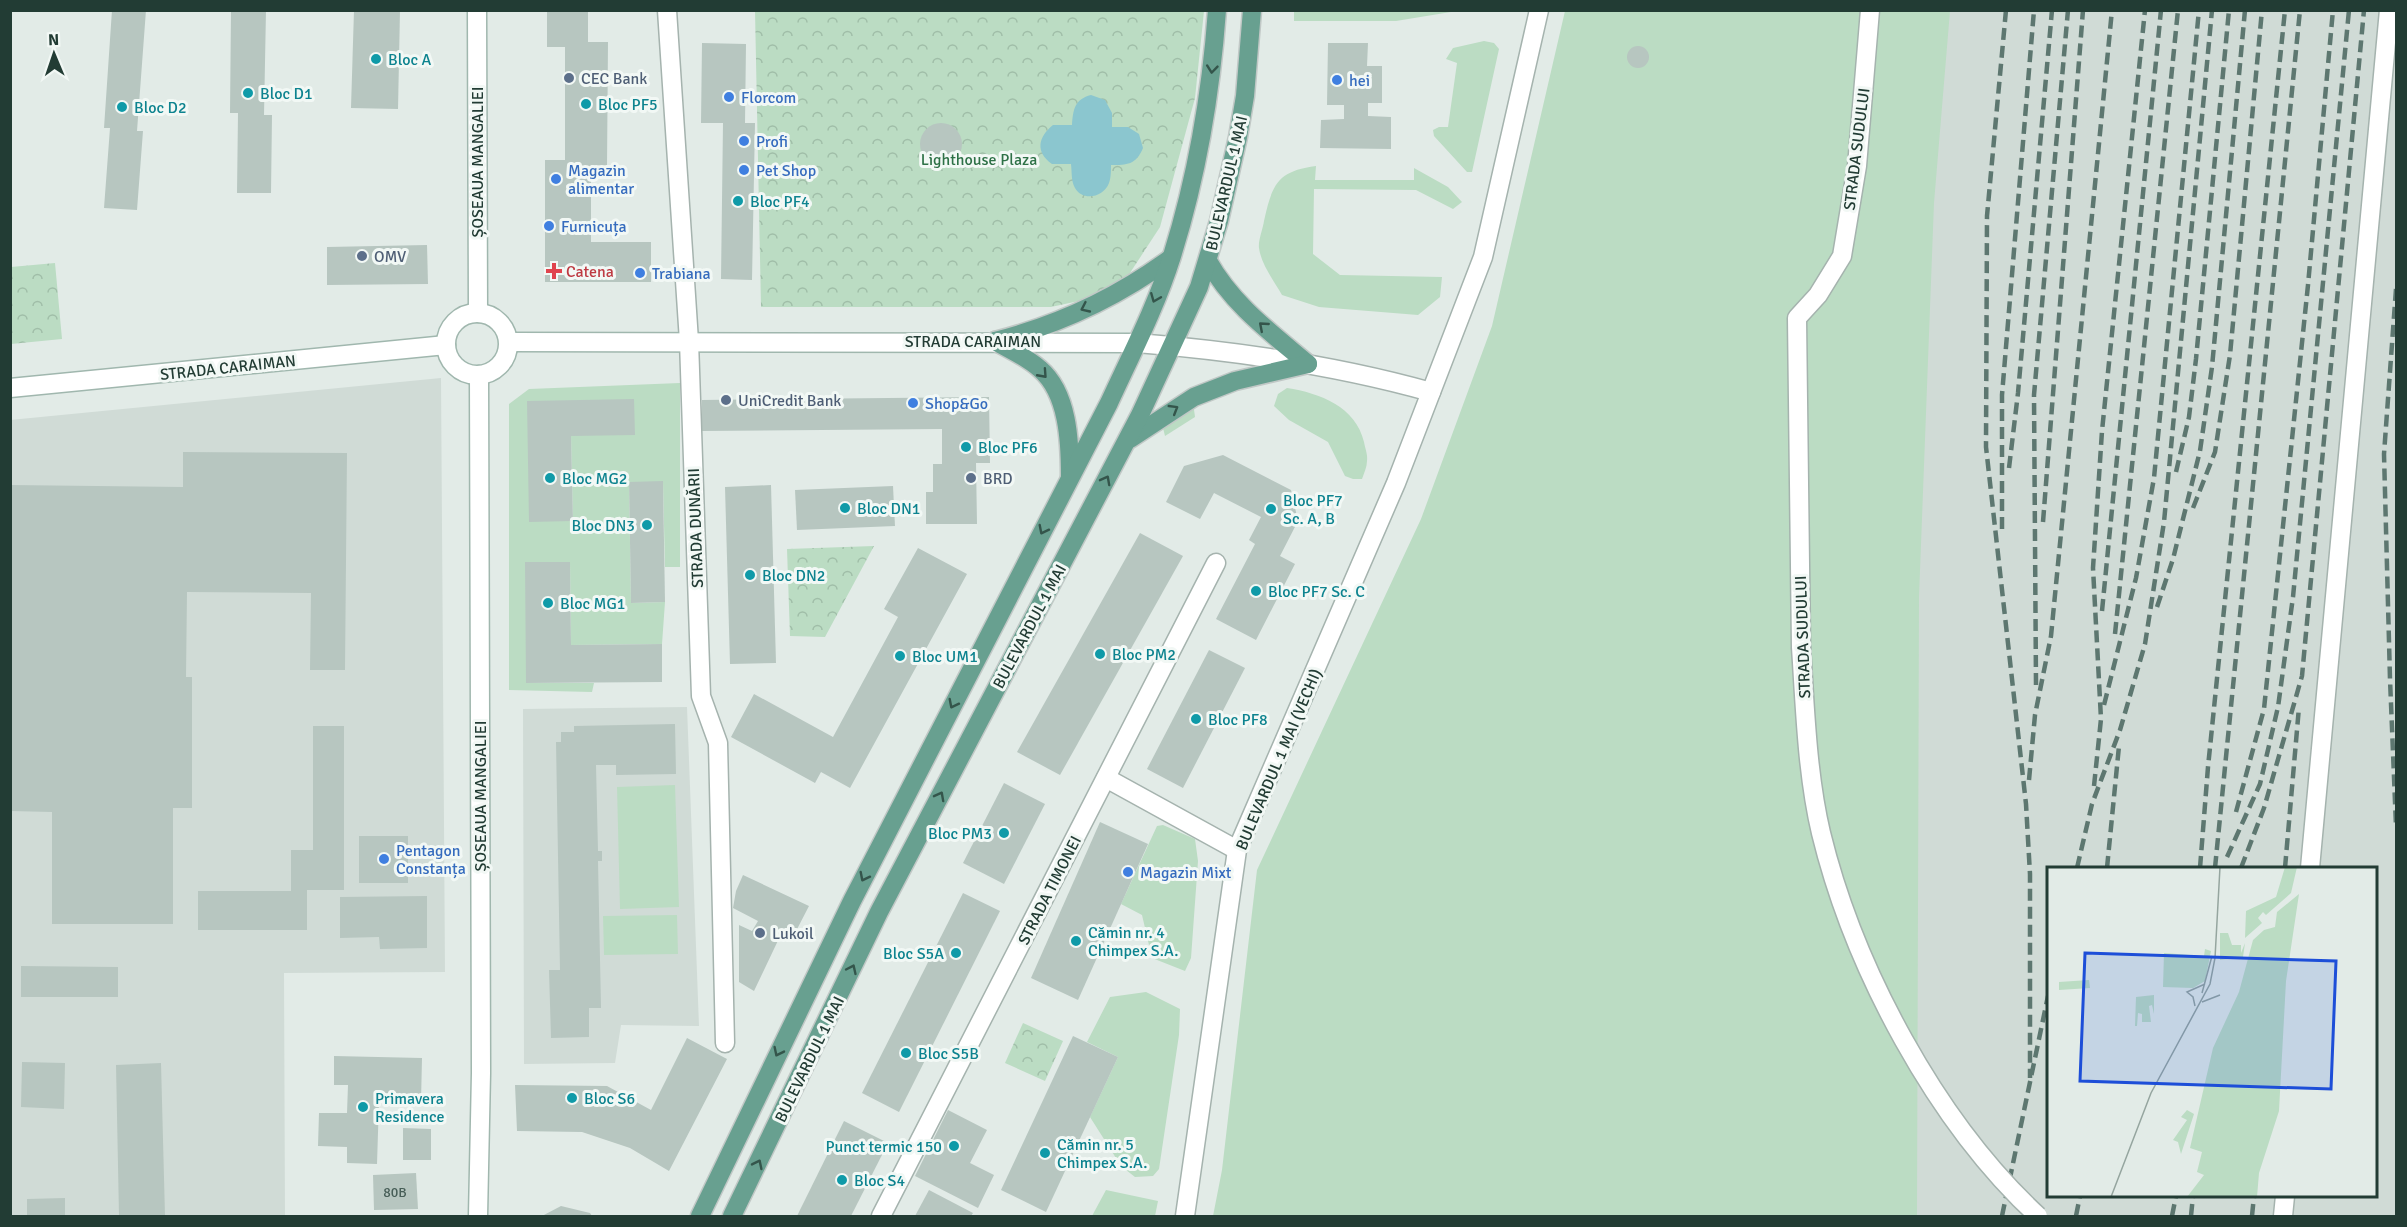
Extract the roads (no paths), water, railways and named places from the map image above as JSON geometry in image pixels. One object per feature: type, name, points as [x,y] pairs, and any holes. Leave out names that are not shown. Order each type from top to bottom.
[{"type":"main road","name":"BULEVARDUL 1 MAI","points":[[700,1216],[852,901],[1137,343],[1171,258],[1203,131],[1210,90],[1217,10]]},
{"type":"main road","name":"BULEVARDUL 1 MAI","points":[[732,1216],[879,912],[1126,442],[1173,346],[1208,261],[1228,187],[1245,96],[1252,10]]},
{"type":"main road","points":[[995,341],[1025,333],[1113,294],[1145,277],[1171,258]]},
{"type":"main road","points":[[1208,261],[1217,277],[1238,303],[1308,364]]},
{"type":"main road","points":[[995,341],[1041,370],[1054,387],[1065,420],[1070,450],[1070,478]]},
{"type":"main road","points":[[1126,442],[1194,397],[1235,381],[1308,364]]},
{"type":"street","name":"ȘOSEAUA MANGALIEI","points":[[477,10],[478,313]]},
{"type":"street","name":"STRADA DUNĂRII","points":[[667,10],[689,341],[701,696],[718,743],[725,1042]]},
{"type":"street","name":"BULEVARDUL 1 MAI (VECHI)","points":[[1185,1216],[1237,850],[1396,483],[1483,257],[1539,10]]},
{"type":"street","name":"STRADA SUDULUI","points":[[1870,10],[1857,166],[1842,256],[1818,295],[1797,318],[1801,647],[1807,736],[1821,831],[1843,910],[1893,1021],[1958,1127],[2013,1193],[2038,1216]]},
{"type":"street","points":[[2310,867],[2389,10]]},
{"type":"street","points":[[478,313],[493,316],[501,322],[507,332],[509,342],[504,362],[496,369],[479,375],[466,373],[457,368],[450,360],[446,345],[448,331],[454,322],[462,316],[478,313]]},
{"type":"street","name":"STRADA CARAIMAN","points":[[509,342],[1137,343],[1209,349],[1308,364],[1387,380],[1431,392]]},
{"type":"street","name":"STRADA CARAIMAN","points":[[10,388],[446,345]]},
{"type":"street","name":"ȘOSEAUA MANGALIEI","points":[[478,1216],[481,1073],[479,375]]},
{"type":"street","name":"STRADA TIMONEI","points":[[881,1216],[1216,563]]},
{"type":"street","points":[[1106,778],[1237,850]]},
{"type":"street","points":[[2283,1216],[2285,1197]]},
{"type":"water","points":[[1091,95],[1105,100],[1112,113],[1112,127],[1128,127],[1139,134],[1143,148],[1134,161],[1122,165],[1111,165],[1110,179],[1106,188],[1103,192],[1088,196],[1075,188],[1071,164],[1052,164],[1043,155],[1040,144],[1044,134],[1053,125],[1072,125],[1073,114],[1078,102]]},
{"type":"railway","points":[[2006,10],[1987,216],[1986,447],[2026,804],[2030,874],[2030,1078]]},
{"type":"railway","points":[[2002,529],[2002,395],[2034,10]]},
{"type":"railway","points":[[2009,468],[2018,393],[2052,10]]},
{"type":"railway","points":[[2036,685],[2034,395],[2068,10]]},
{"type":"railway","points":[[2043,522],[2083,10]]},
{"type":"railway","points":[[2029,780],[2035,715],[2051,636],[2112,10]]},
{"type":"railway","points":[[2094,786],[2101,719],[2093,568],[2102,431],[2145,10]]},
{"type":"railway","points":[[2102,611],[2161,10]]},
{"type":"railway","points":[[2115,634],[2178,10]]},
{"type":"railway","points":[[2104,705],[2136,578],[2154,478],[2199,10]]},
{"type":"railway","points":[[2077,867],[2092,804],[2120,730],[2145,644],[2164,522],[2212,10]]},
{"type":"railway","points":[[2176,472],[2189,417],[2196,359],[2229,10]]},
{"type":"railway","points":[[2157,607],[2173,559],[2200,451],[2212,367],[2245,10]]},
{"type":"railway","points":[[2193,508],[2215,452],[2230,355],[2262,10]]},
{"type":"railway","points":[[2200,867],[2208,767],[2285,10]]},
{"type":"railway","points":[[2215,867],[2300,10]]},
{"type":"railway","points":[[2236,812],[2264,709],[2308,285],[2333,10]]},
{"type":"railway","points":[[2227,857],[2260,784],[2278,707],[2293,597],[2349,10]]},
{"type":"railway","points":[[2241,867],[2264,808],[2302,676],[2364,10]]},
{"type":"railway","points":[[2396,289],[2384,454],[2396,826]]},
{"type":"railway","points":[[2285,867],[2299,707]]},
{"type":"railway","points":[[2107,867],[2119,746]]},
{"type":"railway","points":[[2002,1216],[2047,1001]]},
{"type":"railway","points":[[2076,1216],[2080,1197]]},
{"type":"railway","points":[[2172,1216],[2176,1197]]},
{"type":"railway","points":[[2191,1216],[2193,1197]]},
{"type":"railway","points":[[2252,1216],[2254,1197]]},
{"type":"place","name":"Bloc A","points":[[376,59]]},
{"type":"place","name":"CEC Bank","points":[[569,78]]},
{"type":"place","name":"hei","points":[[1337,80]]},
{"type":"place","name":"Bloc D1","points":[[248,93]]},
{"type":"place","name":"Florcom","points":[[729,97]]},
{"type":"place","name":"Bloc PF5","points":[[586,104]]},
{"type":"place","name":"Bloc D2","points":[[122,107]]},
{"type":"place","name":"Profi","points":[[744,141]]},
{"type":"place","name":"Pet Shop","points":[[744,170]]},
{"type":"place","name":"Magazin alimentar","points":[[556,179]]},
{"type":"place","name":"Bloc PF4","points":[[738,201]]},
{"type":"place","name":"Furnicuța","points":[[549,226]]},
{"type":"place","name":"OMV","points":[[362,256]]},
{"type":"place","name":"Catena","points":[[554,271]]},
{"type":"place","name":"Trabiana","points":[[640,273]]},
{"type":"place","name":"UniCredit Bank","points":[[726,400]]},
{"type":"place","name":"Shop&Go","points":[[913,403]]},
{"type":"place","name":"Bloc PF6","points":[[966,447]]},
{"type":"place","name":"Bloc MG2","points":[[550,478]]},
{"type":"place","name":"BRD","points":[[971,478]]},
{"type":"place","name":"Bloc DN1","points":[[845,508]]},
{"type":"place","name":"Bloc PF7 Sc. A, B","points":[[1271,509]]},
{"type":"place","name":"Bloc DN3","points":[[647,525]]},
{"type":"place","name":"Bloc DN2","points":[[750,575]]},
{"type":"place","name":"Bloc PF7 Sc. C","points":[[1256,591]]},
{"type":"place","name":"Bloc MG1","points":[[548,603]]},
{"type":"place","name":"Bloc PM2","points":[[1100,654]]},
{"type":"place","name":"Bloc UM1","points":[[900,656]]},
{"type":"place","name":"Bloc PF8","points":[[1196,719]]},
{"type":"place","name":"Bloc PM3","points":[[1004,833]]},
{"type":"place","name":"Pentagon Constanța","points":[[384,859]]},
{"type":"place","name":"Magazin Mixt","points":[[1128,872]]},
{"type":"place","name":"Lukoil","points":[[760,933]]},
{"type":"place","name":"Cămin nr. 4 Chimpex S.A.","points":[[1076,941]]},
{"type":"place","name":"Bloc S5A","points":[[956,953]]},
{"type":"place","name":"Bloc S5B","points":[[906,1053]]},
{"type":"place","name":"Bloc S6","points":[[572,1098]]},
{"type":"place","name":"Primavera Residence","points":[[363,1107]]},
{"type":"place","name":"Punct termic 150","points":[[954,1146]]},
{"type":"place","name":"Cămin nr. 5 Chimpex S.A.","points":[[1045,1153]]},
{"type":"place","name":"Bloc S4","points":[[842,1180]]},
{"type":"park label","name":"Lighthouse Plaza","points":[[979,159]]}]
